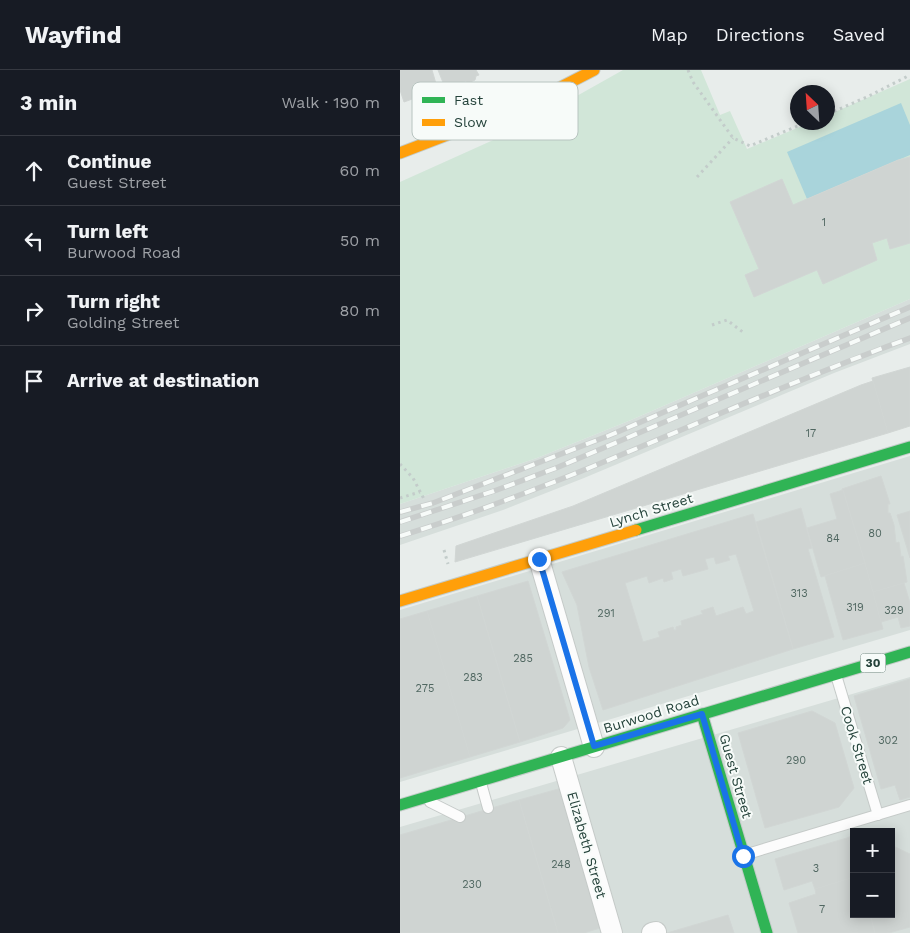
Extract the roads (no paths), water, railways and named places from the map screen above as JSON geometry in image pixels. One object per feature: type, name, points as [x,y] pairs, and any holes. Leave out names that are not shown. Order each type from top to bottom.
[{"type":"street","points":[[571,82],[594,70]]},
{"type":"street","points":[[400,152],[436,140]]},
{"type":"street","name":"Lynch Street","points":[[400,601],[910,447]]},
{"type":"street","points":[[539,559],[594,746]]},
{"type":"street","name":"Burwood Road","points":[[400,805],[910,652]]},
{"type":"street","name":"Guest Street","points":[[702,714],[767,933]]},
{"type":"street","name":"Elizabeth Street","points":[[561,757],[612,933]]},
{"type":"lane","name":"Cook Street","points":[[836,674],[878,815]]},
{"type":"lane","points":[[480,780],[488,808]]},
{"type":"lane","points":[[423,798],[460,817]]},
{"type":"lane","points":[[743,856],[910,805]]},
{"type":"water","points":[[901,103],[910,125],[910,155],[807,199],[787,152]]},
{"type":"railway","points":[[400,512],[433,503],[608,436],[910,307]]},
{"type":"railway","points":[[400,522],[556,468],[910,318]]},
{"type":"railway","points":[[400,536],[465,515],[529,491],[846,362],[910,338]]}]
